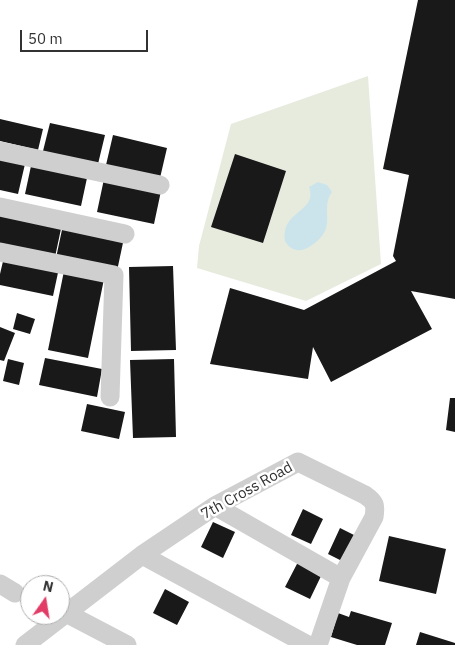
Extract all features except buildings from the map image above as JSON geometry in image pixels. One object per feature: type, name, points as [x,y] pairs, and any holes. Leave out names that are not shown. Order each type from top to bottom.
[{"type":"street","points":[[0,151],[160,185]]},
{"type":"street","points":[[0,207],[125,234]]},
{"type":"street","points":[[0,252],[114,275],[110,397]]},
{"type":"street","name":"7th Cross Road","points":[[70,610],[142,555],[215,506],[298,462],[365,495],[374,502],[376,507],[374,517],[341,578],[318,645]]},
{"type":"street","points":[[215,506],[341,578]]},
{"type":"street","points":[[142,555],[308,645]]},
{"type":"street","points":[[70,615],[127,645]]},
{"type":"street","name":"7th Cross Road","points":[[25,645],[51,625]]},
{"type":"shaded area","points":[[368,76],[381,264],[306,301],[197,268],[199,246],[231,124]]},
{"type":"water","points":[[318,182],[327,185],[332,192],[327,205],[325,232],[307,248],[303,250],[293,249],[285,241],[285,231],[288,223],[308,202],[310,195],[309,187]]}]
